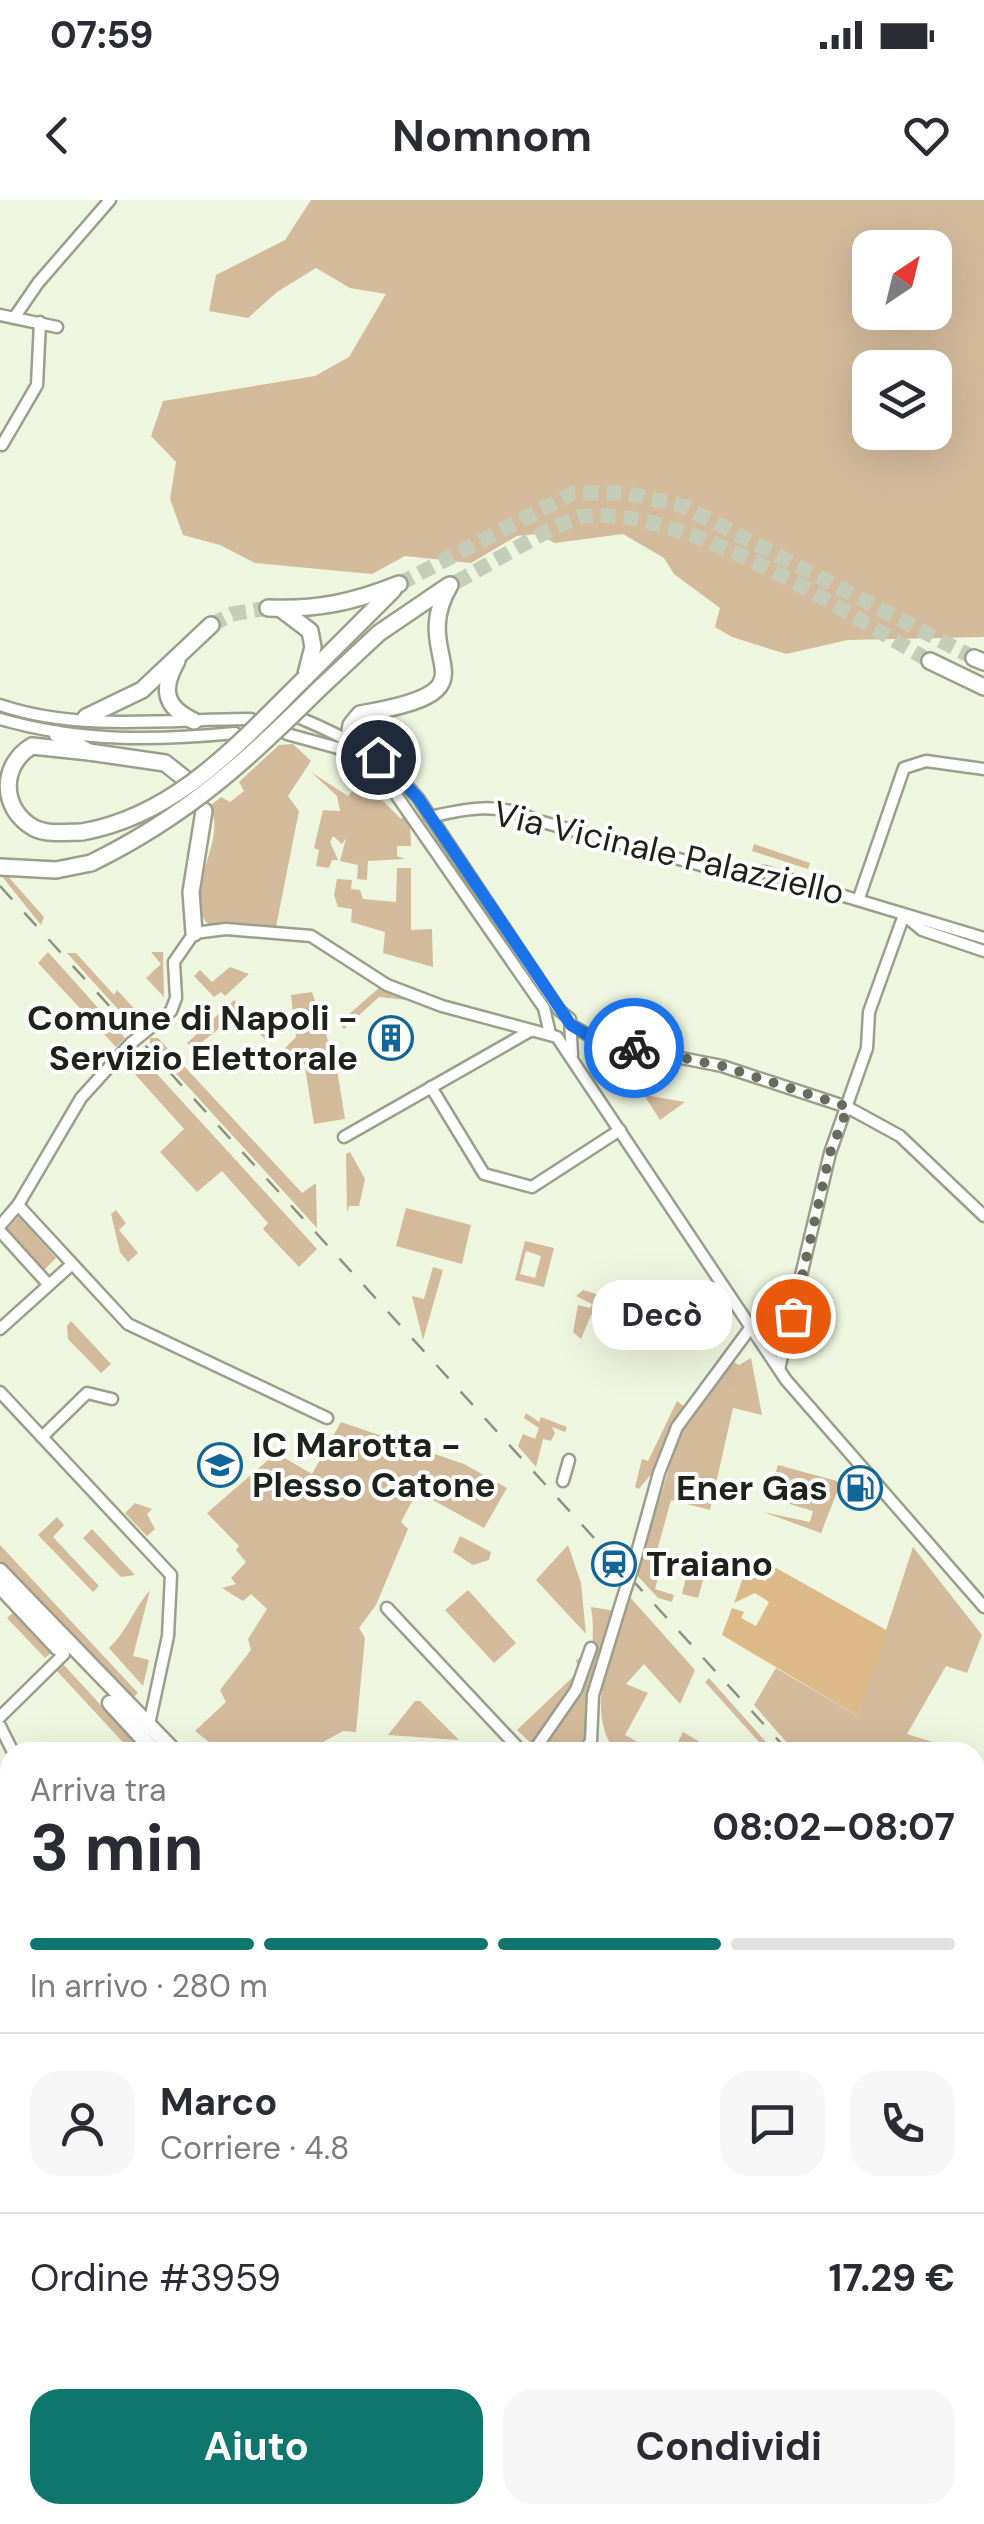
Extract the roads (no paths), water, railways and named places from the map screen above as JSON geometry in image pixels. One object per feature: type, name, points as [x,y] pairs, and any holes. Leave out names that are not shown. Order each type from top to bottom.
[{"type":"highway","points":[[184,778],[170,765],[153,760],[43,744],[18,755],[5,782],[14,812],[45,832],[82,832],[145,814],[190,786],[304,678],[400,584],[354,602],[318,609],[275,608],[310,631],[313,647],[304,678]]},
{"type":"highway","points":[[0,867],[56,870],[91,863],[189,808],[248,760],[380,632],[452,584],[436,613],[444,677],[434,695],[404,708],[360,714],[351,725],[349,738]]},
{"type":"highway","points":[[86,717],[142,690],[210,625]]},
{"type":"highway","points":[[187,644],[170,674],[166,691],[171,706],[194,721]]},
{"type":"highway","points":[[930,660],[984,687]]},
{"type":"highway","points":[[57,734],[90,752]]},
{"type":"highway","points":[[194,933],[191,892],[204,811]]},
{"type":"main road","points":[[0,1571],[146,1742]]},
{"type":"main road","points":[[0,1586],[163,1742]]},
{"type":"street","points":[[14,318],[38,283],[110,200]]},
{"type":"street","points":[[0,315],[57,327]]},
{"type":"street","points":[[2,445],[37,385],[40,322]]},
{"type":"street","points":[[0,705],[53,718],[86,717],[140,724],[250,719]]},
{"type":"street","points":[[300,718],[349,738],[397,774],[430,816],[563,1014],[570,1029],[573,1060]]},
{"type":"street","points":[[0,719],[57,734],[136,742],[235,734]]},
{"type":"street","points":[[287,734],[338,748],[390,786],[546,1030],[573,1060],[779,1369],[984,1607]]},
{"type":"street","points":[[860,898],[904,768],[926,761],[984,769]]},
{"type":"street","name":"Via Vicinale Palazziello","points":[[430,816],[494,807],[519,812],[535,820],[712,868],[764,872],[860,898],[984,938]]},
{"type":"street","points":[[779,1369],[830,1153],[867,1048],[870,1012],[904,915]]},
{"type":"street","name":"Via Vicinale Palazziello","points":[[904,915],[922,930],[984,950]]},
{"type":"street","points":[[48,1284],[0,1228],[18,1206],[80,1098],[130,1044],[172,1011],[177,954],[194,933],[242,930],[311,936],[386,984],[442,1006],[546,1030],[570,1029],[600,1042],[722,1066],[848,1107],[900,1136],[984,1216]]},
{"type":"street","points":[[344,1137],[431,1087],[546,1030],[563,1014]]},
{"type":"street","points":[[431,1087],[484,1174],[532,1187],[620,1130]]},
{"type":"street","points":[[18,1206],[128,1324],[327,1418]]},
{"type":"street","points":[[0,1329],[70,1266]]},
{"type":"street","points":[[591,1742],[593,1695],[659,1472],[677,1427],[751,1327]]},
{"type":"street","points":[[0,1392],[171,1575],[168,1636],[148,1728]]},
{"type":"street","points":[[42,1437],[87,1393],[112,1400]]},
{"type":"street","points":[[563,1482],[568,1460]]},
{"type":"street","points":[[387,1608],[513,1742]]},
{"type":"street","points":[[541,1742],[576,1690],[592,1648]]},
{"type":"street","points":[[0,1717],[67,1651]]},
{"type":"tunnel","points":[[399,584],[573,493],[625,493],[683,506],[974,658]]},
{"type":"tunnel","points":[[456,582],[575,519],[627,518],[671,528],[764,566],[930,661]]},
{"type":"tunnel","points":[[211,625],[232,614],[268,608]]},
{"type":"railway","points":[[0,886],[780,1742]]},
{"type":"place","name":"Comune di Napoli - Servizio Elettorale","points":[[391,1038]]},
{"type":"place","name":"Decò","points":[[793,1316]]},
{"type":"place","name":"IC Marotta - Plesso Catone","points":[[220,1465]]},
{"type":"place","name":"Ener Gas","points":[[860,1488]]},
{"type":"place","name":"Traiano","points":[[614,1564]]}]
